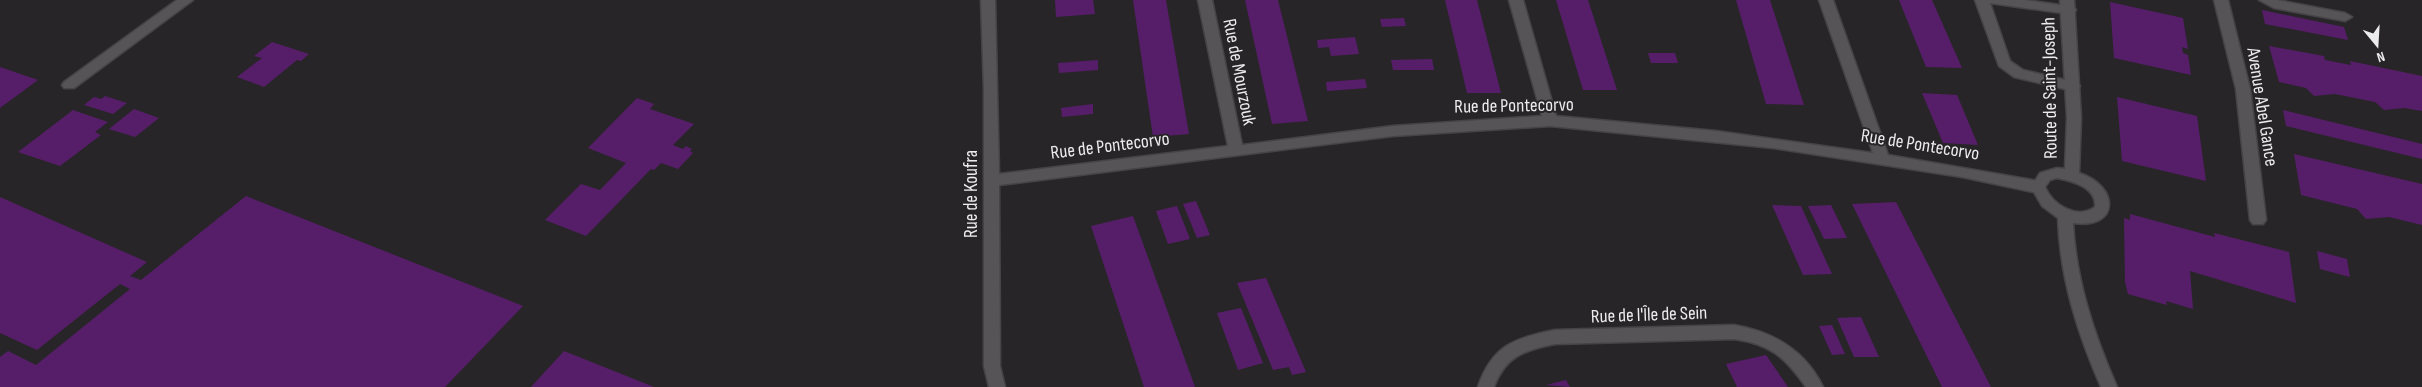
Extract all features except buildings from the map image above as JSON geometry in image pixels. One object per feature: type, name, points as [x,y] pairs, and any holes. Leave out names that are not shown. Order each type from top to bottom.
[{"type":"street","points":[[69,85],[186,0]]},
{"type":"street","name":"Rue de Koufra","points":[[988,0],[991,90],[992,366],[997,387]]},
{"type":"street","name":"Rue de Mourzouk","points":[[1205,0],[1236,152]]},
{"type":"street","points":[[1516,0],[1550,121]]},
{"type":"street","points":[[1826,0],[1882,159]]},
{"type":"street","points":[[1982,0],[2004,63],[2019,74],[2073,86]]},
{"type":"street","points":[[1993,0],[2068,5]]},
{"type":"street","name":"Avenue Abel Gance","points":[[2221,0],[2243,89],[2258,220]]},
{"type":"street","points":[[2266,0],[2274,4],[2345,17]]},
{"type":"street","name":"Route de Saint-Joseph","points":[[2068,5],[2074,118],[2072,175]]},
{"type":"street","name":"Rue de Pontecorvo","points":[[990,180],[1236,152],[1393,131],[1550,121],[1716,136],[1882,159],[2038,187]]},
{"type":"street","name":"Route de Saint-Joseph","points":[[2057,173],[2072,175],[2092,185],[2101,195],[2104,204],[2100,212],[2092,216],[2079,217],[2065,214],[2046,202],[2038,187],[2040,180],[2045,175],[2057,173]]},
{"type":"street","points":[[2065,214],[2074,294],[2082,324],[2109,387]]},
{"type":"street","name":"Rue de l'Île de Sein","points":[[1486,387],[1490,373],[1502,357],[1530,342],[1555,337],[1734,332],[1756,335],[1773,341],[1790,354],[1815,387]]}]
